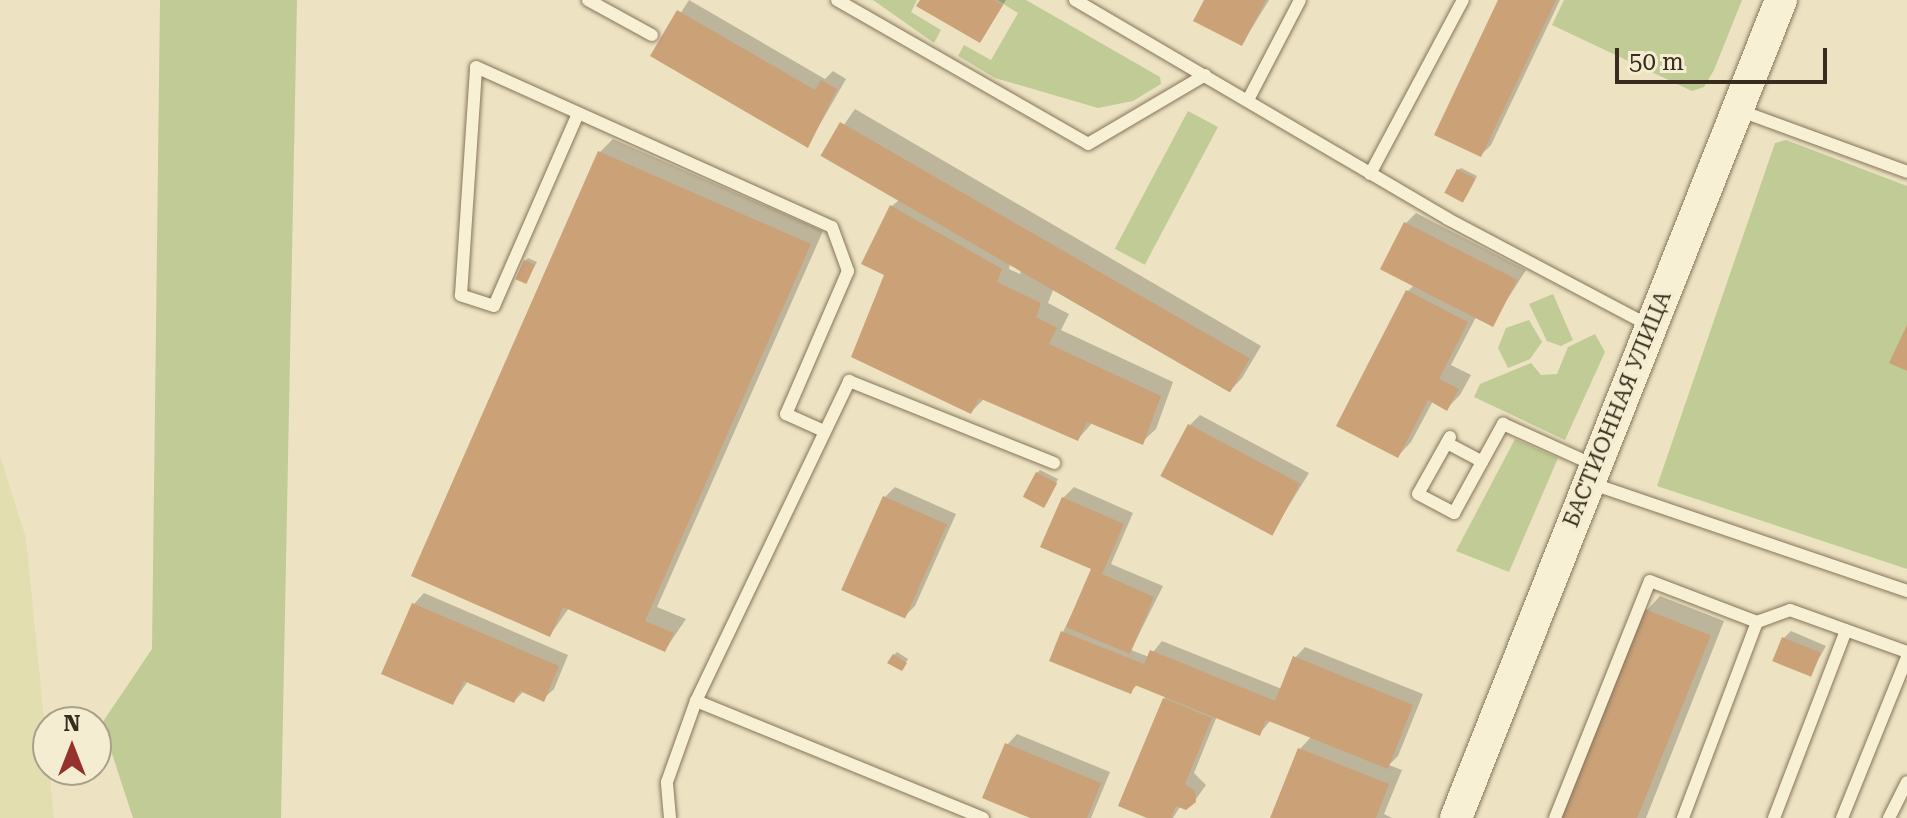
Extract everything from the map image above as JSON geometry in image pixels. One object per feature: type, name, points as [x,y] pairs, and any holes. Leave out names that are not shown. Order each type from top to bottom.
[{"type":"street","name":"БАСТИОННАЯ УЛИЦА","points":[[1456,818],[1590,473],[1781,0]]},
{"type":"lane","points":[[588,0],[652,35]]},
{"type":"lane","points":[[837,0],[1088,144],[1205,75]]},
{"type":"lane","points":[[1075,0],[1249,98],[1370,174],[1651,327]]},
{"type":"lane","points":[[1249,98],[1300,0]]},
{"type":"lane","points":[[1370,174],[1463,0]]},
{"type":"lane","points":[[577,116],[494,306],[461,295],[476,67],[577,116],[832,227],[848,271],[786,414],[824,431]]},
{"type":"lane","points":[[1738,110],[1907,172]]},
{"type":"lane","points":[[670,818],[667,782],[696,701],[849,381],[1054,463]]},
{"type":"lane","points":[[1489,417],[1590,473],[1907,591]]},
{"type":"lane","points":[[1482,462],[1448,440],[1418,494],[1454,513],[1503,424]]},
{"type":"lane","points":[[1555,818],[1650,581],[1757,622],[1790,610],[1907,654],[1842,818]]},
{"type":"lane","points":[[1683,818],[1757,622]]},
{"type":"lane","points":[[1774,818],[1846,630]]},
{"type":"lane","points":[[696,701],[983,818]]},
{"type":"lane","points":[[1889,818],[1907,782]]},
{"type":"shaded area","points":[[0,456],[26,538],[43,706],[32,706],[32,786],[51,786],[54,818],[0,818]]},
{"type":"green space","points":[[160,0],[297,0],[281,818],[133,818],[112,754],[112,708],[152,649]]},
{"type":"green space","points":[[873,0],[917,0],[911,12],[941,30],[934,43]]},
{"type":"green space","points":[[997,0],[1026,0],[1160,77],[1161,84],[1133,101],[1098,108],[995,78],[958,56],[964,45],[991,60],[1018,13]]},
{"type":"green space","points":[[1564,0],[1742,0],[1714,70],[1704,87],[1692,91],[1552,25]]},
{"type":"green space","points":[[1188,111],[1218,127],[1145,265],[1115,249]]},
{"type":"green space","points":[[1786,140],[1907,186],[1907,569],[1657,486],[1775,143]]},
{"type":"green space","points":[[1553,294],[1573,340],[1561,346],[1547,341],[1529,304]]},
{"type":"green space","points":[[1529,320],[1542,342],[1530,359],[1508,368],[1498,348],[1506,328]]},
{"type":"green space","points":[[1595,334],[1605,352],[1565,440],[1474,397],[1480,384],[1531,363],[1541,375],[1557,374],[1568,347]]},
{"type":"green space","points":[[1515,439],[1558,458],[1509,572],[1456,551]]},
{"type":"building","points":[[920,0],[994,0],[1003,5],[980,43],[916,6]]},
{"type":"building","points":[[1204,0],[1266,0],[1242,46],[1193,21]]},
{"type":"building","points":[[1498,0],[1556,0],[1481,157],[1434,135]]},
{"type":"building","points":[[677,10],[815,90],[821,80],[837,89],[808,148],[650,56]]},
{"type":"building","points":[[840,122],[1250,358],[1230,392],[820,156]]},
{"type":"building","points":[[598,151],[811,244],[645,621],[674,633],[665,652],[563,607],[550,637],[411,576]]},
{"type":"building","points":[[1457,169],[1476,179],[1463,203],[1444,193]]},
{"type":"building","points":[[890,205],[1002,269],[997,282],[1041,303],[1036,317],[1057,328],[1049,344],[1161,396],[1143,445],[1087,422],[1078,441],[979,398],[971,414],[851,357],[884,275],[861,264]]},
{"type":"building","points":[[1404,222],[1517,280],[1493,327],[1380,269]]},
{"type":"building","points":[[524,260],[535,265],[526,284],[515,279]]},
{"type":"building","points":[[1406,290],[1468,322],[1439,379],[1459,389],[1447,411],[1428,400],[1398,458],[1336,426]]},
{"type":"building","points":[[1907,325],[1907,371],[1889,363]]},
{"type":"building","points":[[1188,424],[1300,484],[1272,536],[1160,476]]},
{"type":"building","points":[[1036,472],[1057,483],[1044,508],[1023,497]]},
{"type":"building","points":[[883,496],[947,524],[905,619],[841,590]]},
{"type":"building","points":[[1062,497],[1124,524],[1102,574],[1154,597],[1130,654],[1066,627],[1091,569],[1040,547]]},
{"type":"building","points":[[412,603],[559,666],[544,702],[520,691],[514,703],[464,681],[453,705],[381,674]]},
{"type":"building","points":[[1645,609],[1711,636],[1637,818],[1561,818]]},
{"type":"building","points":[[1061,631],[1144,664],[1150,650],[1275,701],[1293,656],[1413,705],[1388,769],[1266,720],[1260,736],[1135,685],[1131,694],[1049,661]]},
{"type":"building","points":[[1782,637],[1821,653],[1811,677],[1772,661]]},
{"type":"building","points":[[893,654],[907,663],[902,671],[887,663]]},
{"type":"building","points":[[1163,698],[1212,718],[1185,784],[1195,791],[1196,802],[1186,810],[1176,806],[1171,818],[1147,818],[1118,806]]},
{"type":"building","points":[[1005,743],[1101,783],[1087,818],[1030,818],[982,798]]},
{"type":"building","points":[[1298,748],[1389,784],[1376,818],[1270,818]]}]
